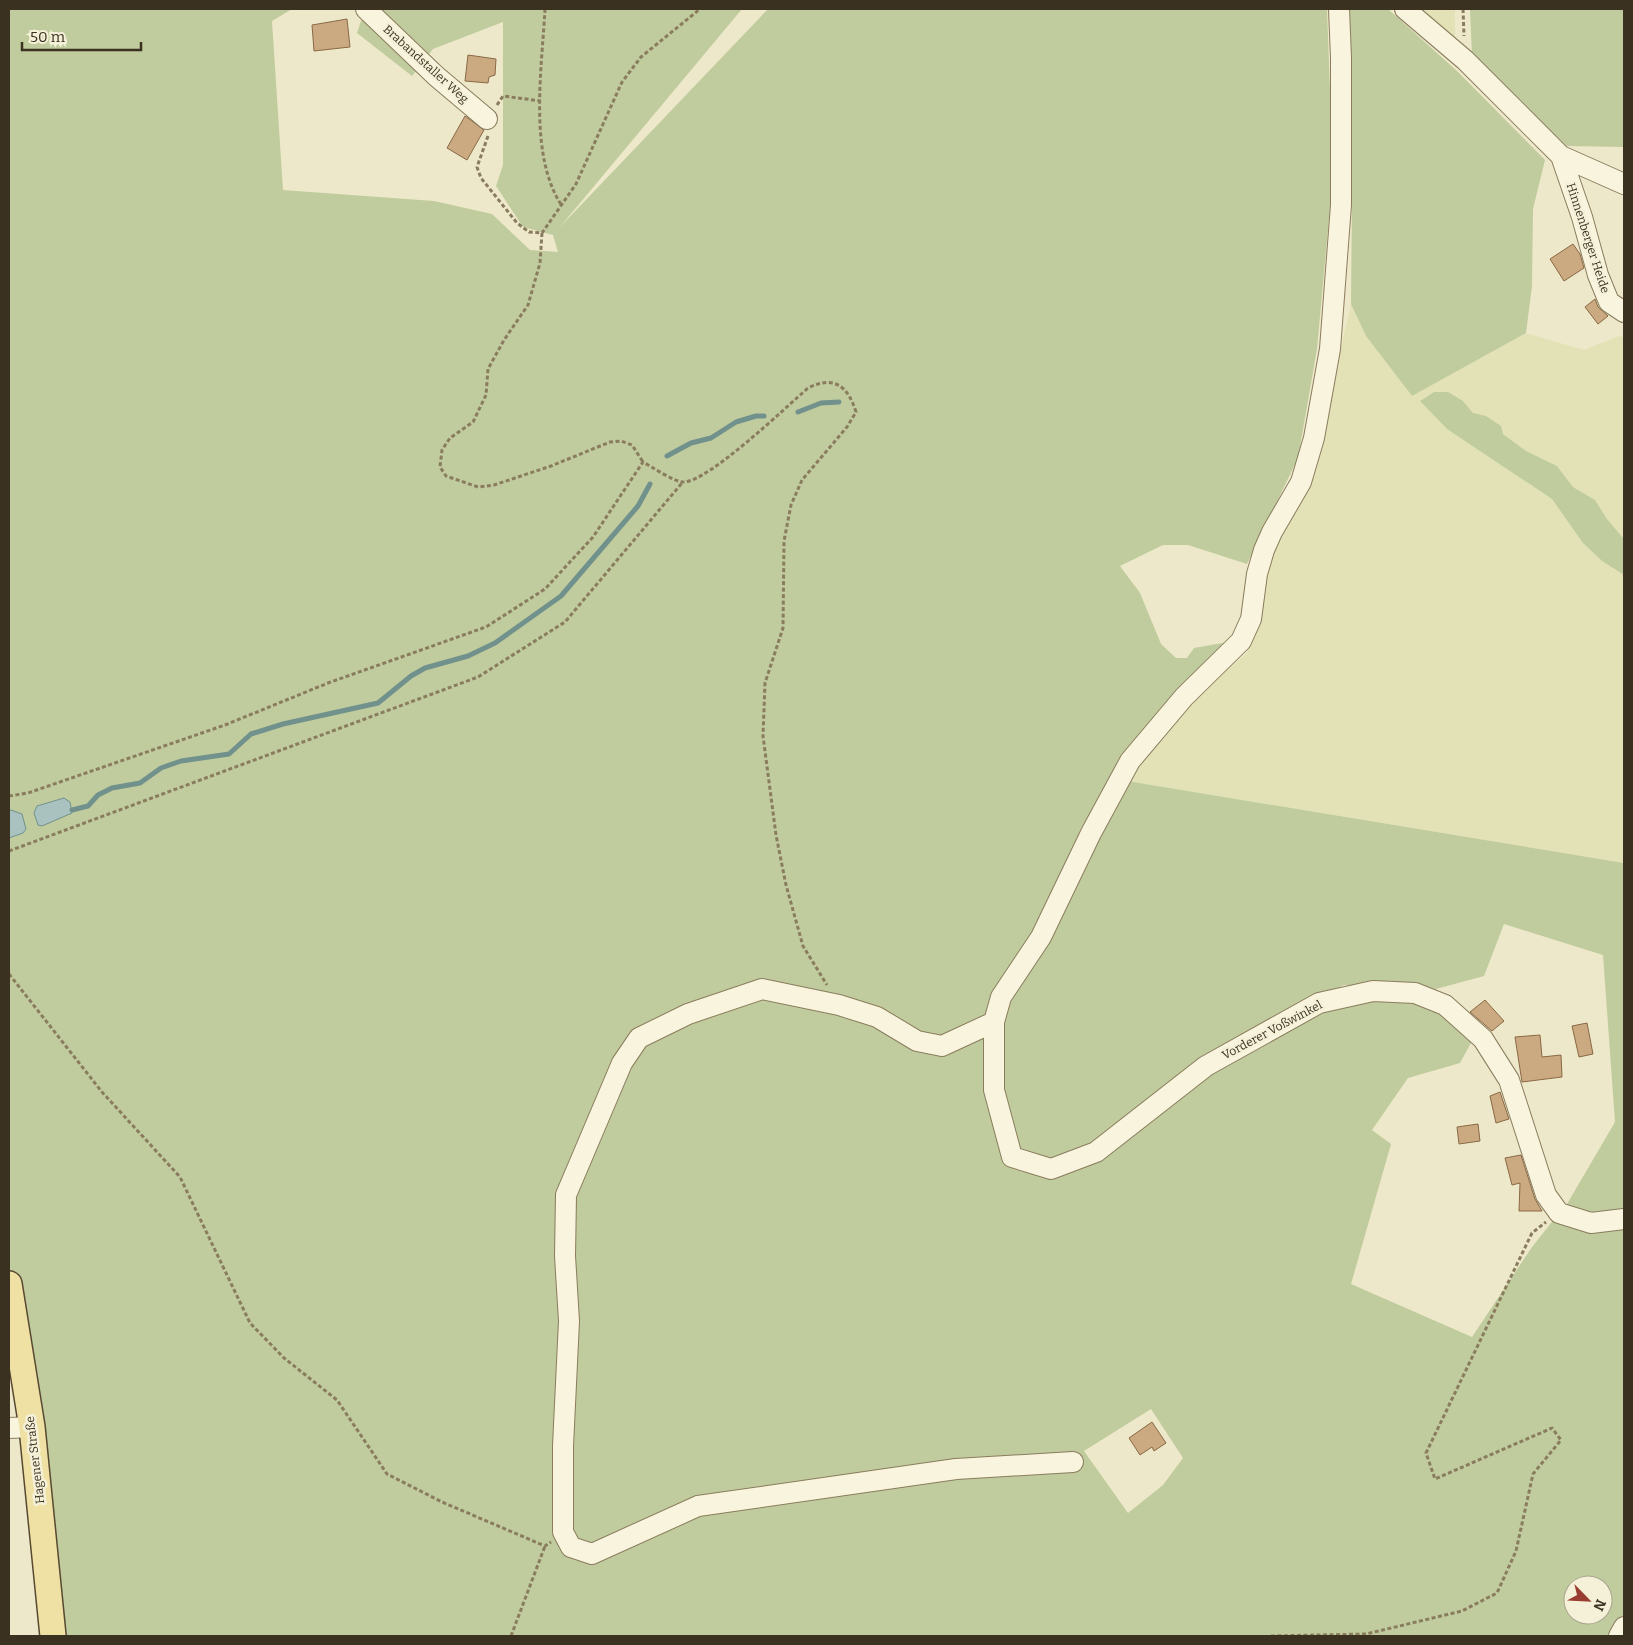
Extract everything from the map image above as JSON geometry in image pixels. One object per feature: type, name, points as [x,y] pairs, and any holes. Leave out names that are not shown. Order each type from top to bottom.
[{"type":"main road","name":"Hagener Straße","points":[[9,1284],[21,1428],[54,1636]]},
{"type":"street","name":"Brabandstaller Weg","points":[[366,9],[422,64],[487,119]]},
{"type":"street","points":[[1073,1462],[956,1469],[698,1506],[592,1554],[570,1547],[563,1532],[569,1321],[565,1256],[566,1195],[622,1063],[640,1038],[688,1014],[762,989],[839,1005],[877,1017],[917,1041],[942,1046],[994,1022],[1001,997],[1040,937],[1091,833],[1130,761],[1184,698],[1241,641],[1251,619],[1257,574],[1264,550],[1272,532],[1301,482],[1314,438],[1330,350],[1338,262],[1343,158],[1339,9]]},
{"type":"street","name":"Hinnenberger Heide","points":[[1405,9],[1465,60],[1561,156],[1624,184]]},
{"type":"street","name":"Hinnenberger Heide","points":[[1561,156],[1582,217],[1598,275],[1609,302],[1624,312]]},
{"type":"street","name":"Vorderer Voßwinkel","points":[[994,1022],[994,1090],[1012,1157],[1051,1169],[1096,1152],[1206,1066],[1319,1003],[1374,991],[1415,993],[1445,1005],[1482,1039],[1508,1080],[1546,1195],[1559,1213]]},
{"type":"street","points":[[1559,1213],[1590,1223],[1624,1219]]},
{"type":"street","points":[[1619,1636],[1624,1627]]},
{"type":"path","points":[[544,9],[541,141],[545,172],[554,194],[562,206]]},
{"type":"path","points":[[682,483],[643,462],[632,445],[621,441],[610,442],[551,466],[494,485],[478,487],[446,476],[440,467],[442,450],[450,438],[473,422],[486,395],[488,369],[504,340],[528,305],[540,263],[542,233],[562,206],[593,150],[622,82],[642,57],[700,9]]},
{"type":"path","points":[[541,101],[503,96],[487,119],[489,131],[477,167],[481,178],[517,223],[529,232],[542,233]]},
{"type":"path","points":[[9,851],[478,676],[565,622],[682,483],[696,480],[814,385],[821,381],[838,384],[850,395],[856,412],[847,427],[802,480],[791,505],[784,541],[783,628],[765,683],[763,736],[776,836],[786,885],[802,946],[839,1005]]},
{"type":"path","points":[[9,796],[28,793],[225,725],[328,683],[486,627],[545,589],[593,537],[643,462]]},
{"type":"path","points":[[9,974],[102,1092],[180,1177],[250,1322],[284,1358],[337,1400],[386,1474],[442,1502],[545,1546]]},
{"type":"path","points":[[1271,1636],[1366,1634],[1462,1611],[1497,1593],[1516,1551],[1532,1474],[1561,1440],[1552,1428],[1435,1480],[1426,1453],[1532,1233],[1559,1213]]},
{"type":"path","points":[[511,1636],[545,1546],[563,1532]]},
{"type":"green space","points":[[9,9],[292,9],[272,21],[283,190],[434,201],[492,214],[530,250],[558,252],[553,235],[523,227],[496,186],[503,165],[503,22],[433,49],[412,76],[357,33],[365,9],[742,9],[560,227],[768,9],[1327,9],[1333,174],[1317,349],[1298,458],[1247,564],[1188,545],[1163,545],[1120,566],[1140,593],[1161,644],[1176,658],[1187,658],[1194,648],[1228,642],[1234,658],[1227,669],[1204,669],[1135,742],[1081,828],[1062,880],[1043,921],[1001,992],[1012,996],[1065,906],[1127,781],[1624,863],[1624,1212],[1586,1218],[1567,1204],[1615,1122],[1603,955],[1504,924],[1484,976],[1436,989],[1344,985],[1269,1020],[1198,1064],[1094,1147],[1048,1164],[1015,1150],[1010,1156],[1012,1159],[1051,1170],[1096,1153],[1207,1069],[1321,1007],[1374,994],[1414,996],[1453,1015],[1471,1043],[1460,1063],[1408,1078],[1372,1130],[1391,1144],[1351,1284],[1472,1337],[1532,1247],[1559,1213],[1594,1224],[1624,1220],[1624,1636],[53,1636],[32,1427],[9,1297]],"holes":[[[1151,1409],[1183,1458],[1163,1485],[1128,1513],[1084,1451]]]},
{"type":"green space","points":[[1349,9],[1388,9],[1457,71],[1545,160],[1533,209],[1532,286],[1526,333],[1412,396],[1366,336],[1351,304],[1352,191]]},
{"type":"green space","points":[[1416,9],[1455,9],[1455,41]]},
{"type":"green space","points":[[1470,9],[1624,9],[1624,147],[1567,146],[1472,56]]},
{"type":"green space","points":[[1351,304],[1366,336],[1412,396],[1526,333],[1584,350],[1619,336],[1624,337],[1624,539],[1607,519],[1595,500],[1573,487],[1557,466],[1526,451],[1503,434],[1486,416],[1473,413],[1463,401],[1434,392],[1420,401],[1447,429],[1552,499],[1583,543],[1602,561],[1624,575],[1624,863],[1127,781],[1195,697],[1247,653],[1258,617],[1270,552],[1322,429]]},
{"type":"green space","points":[[1434,392],[1448,392],[1463,401],[1473,413],[1486,416],[1501,426],[1503,434],[1526,451],[1557,466],[1573,487],[1595,500],[1607,519],[1624,539],[1624,575],[1602,561],[1583,543],[1552,499],[1447,429],[1420,401]]},
{"type":"water","points":[[64,798],[70,802],[72,813],[42,826],[38,825],[34,813],[37,806]]},
{"type":"water","points":[[9,811],[22,814],[26,829],[23,833],[9,838]]},
{"type":"building","points":[[347,19],[350,47],[314,51],[312,25]]},
{"type":"building","points":[[468,55],[496,59],[495,75],[489,77],[488,83],[465,81]]},
{"type":"building","points":[[465,116],[484,130],[467,160],[447,148]]},
{"type":"building","points":[[1573,244],[1580,254],[1584,268],[1564,281],[1550,259]]},
{"type":"building","points":[[1595,299],[1598,307],[1608,316],[1598,324],[1585,307]]},
{"type":"building","points":[[1485,1000],[1504,1021],[1492,1031],[1470,1012]]},
{"type":"building","points":[[1587,1023],[1593,1054],[1579,1057],[1572,1026]]},
{"type":"building","points":[[1540,1035],[1542,1057],[1561,1055],[1562,1077],[1522,1082],[1515,1037]]},
{"type":"building","points":[[1500,1092],[1509,1119],[1496,1123],[1490,1096]]},
{"type":"building","points":[[1478,1124],[1480,1141],[1459,1144],[1457,1127]]},
{"type":"building","points":[[1521,1155],[1535,1199],[1542,1211],[1519,1211],[1520,1183],[1512,1185],[1505,1158]]},
{"type":"building","points":[[1152,1422],[1166,1443],[1154,1451],[1152,1447],[1140,1455],[1129,1438]]},
{"type":"waterway","points":[[798,412],[821,403],[839,402]]},
{"type":"waterway","points":[[667,456],[691,443],[711,438],[736,422],[756,416],[764,416]]},
{"type":"waterway","points":[[72,810],[88,806],[98,795],[112,788],[140,783],[161,768],[181,761],[229,754],[251,734],[283,724],[378,703],[411,676],[425,668],[468,656],[495,643],[561,596],[638,506],[650,484]]}]
